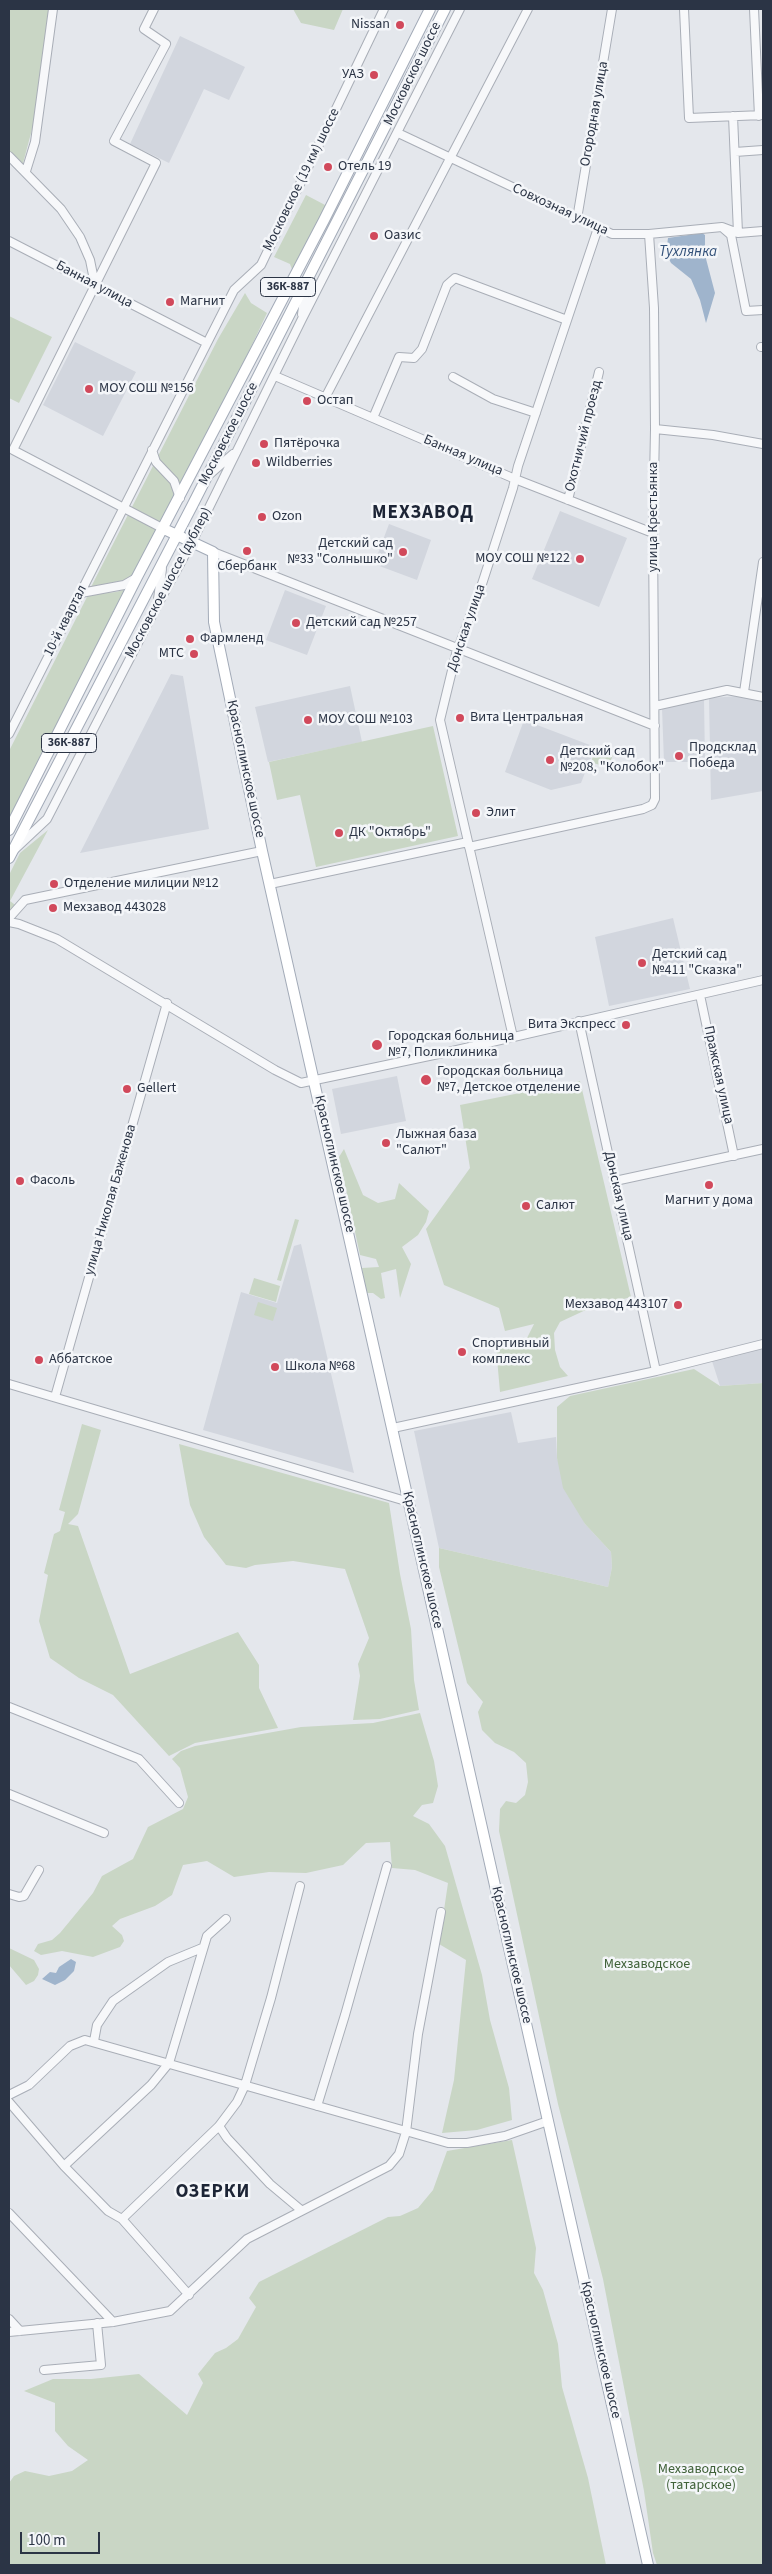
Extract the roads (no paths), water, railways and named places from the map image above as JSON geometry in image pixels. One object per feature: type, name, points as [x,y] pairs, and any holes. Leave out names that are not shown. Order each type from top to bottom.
[{"type":"main road","name":"Московское шоссе","points":[[9,830],[137,577],[164,529],[354,162],[430,9]]},
{"type":"main road","name":"Московское шоссе","points":[[10,855],[207,477],[445,9]]},
{"type":"main road","points":[[362,145],[364,152],[373,151]]},
{"type":"main road","points":[[354,162],[361,160],[365,166]]},
{"type":"main road","points":[[164,529],[213,552]]},
{"type":"main road","name":"Красноглинское шоссе","points":[[213,552],[214,622],[262,851],[648,2565]]},
{"type":"street","points":[[26,171],[36,132],[53,9]]},
{"type":"street","points":[[154,9],[144,29],[166,44],[114,140],[156,163],[13,450],[164,529]]},
{"type":"street","name":"Московское (19 км) шоссе","points":[[152,450],[234,290],[261,265],[384,9]]},
{"type":"street","name":"Московское шоссе (дублер)","points":[[10,855],[46,819],[192,542],[302,319],[460,9]]},
{"type":"street","points":[[325,398],[528,9]]},
{"type":"street","name":"Огородная улица","points":[[577,218],[612,9]]},
{"type":"street","points":[[684,9],[689,118],[761,115],[754,9]]},
{"type":"street","points":[[733,116],[738,233]]},
{"type":"street","name":"Совхозная улица","points":[[398,133],[598,228],[624,236],[722,227],[738,233],[763,231]]},
{"type":"street","points":[[735,152],[763,150]]},
{"type":"street","points":[[9,156],[26,171],[61,209],[80,237],[90,260],[95,285]]},
{"type":"street","points":[[722,227],[731,236],[746,311],[763,310]]},
{"type":"street","name":"Донская улица","points":[[513,1037],[440,720],[458,649],[598,228]]},
{"type":"street","name":"улица Крестьянка","points":[[469,844],[643,809],[652,805],[655,799],[654,308],[649,234]]},
{"type":"street","name":"Банная улица","points":[[9,241],[207,343]]},
{"type":"street","points":[[373,418],[399,357],[414,358],[422,349],[447,285],[455,278],[567,320]]},
{"type":"street","points":[[302,319],[306,280]]},
{"type":"street","name":"Охотничий проезд","points":[[568,500],[599,372]]},
{"type":"street","name":"Банная улица","points":[[275,376],[515,479],[653,533]]},
{"type":"street","points":[[453,377],[492,399],[536,413]]},
{"type":"street","points":[[655,429],[713,435],[763,444]]},
{"type":"street","points":[[152,450],[156,462],[174,481],[180,498]]},
{"type":"street","name":"10-й квартал","points":[[9,734],[152,450]]},
{"type":"street","points":[[207,477],[236,451]]},
{"type":"street","points":[[213,552],[655,726]]},
{"type":"street","points":[[744,692],[760,602],[763,562]]},
{"type":"street","points":[[158,604],[162,563]]},
{"type":"street","points":[[81,593],[124,585],[137,577]]},
{"type":"street","points":[[655,706],[726,690],[763,697]]},
{"type":"street","points":[[270,884],[469,844]]},
{"type":"street","points":[[9,918],[25,900],[262,851]]},
{"type":"street","points":[[9,922],[57,939],[167,1003],[291,1080],[301,1083],[763,980]]},
{"type":"street","name":"Пражская улица","points":[[700,995],[734,1156]]},
{"type":"street","name":"улица Николая Баженова","points":[[55,1398],[167,1003]]},
{"type":"street","name":"Донская улица","points":[[578,1021],[656,1371]]},
{"type":"street","points":[[615,1181],[763,1149]]},
{"type":"street","points":[[393,1428],[656,1371],[763,1344]]},
{"type":"street","points":[[9,1384],[408,1502]]},
{"type":"street","points":[[9,1707],[139,1759],[180,1803]]},
{"type":"street","points":[[9,1794],[104,1833]]},
{"type":"street","points":[[317,2106],[387,1866]]},
{"type":"street","points":[[9,1894],[19,1897],[24,1896],[40,1870]]},
{"type":"street","points":[[122,2219],[219,2126],[237,2102],[245,2085],[271,1998],[300,1886]]},
{"type":"street","points":[[9,2332],[113,2322],[170,2311],[246,2239],[389,2166],[399,2154],[406,2132],[418,2034],[441,1912]]},
{"type":"street","points":[[64,2166],[151,2085],[169,2063],[202,1948],[207,1936],[226,1919]]},
{"type":"street","points":[[94,2041],[97,2025],[113,2001],[168,1962],[202,1948]]},
{"type":"street","points":[[9,2095],[22,2090],[37,2079],[70,2046],[85,2040],[448,2143],[467,2143],[505,2136],[548,2121]]},
{"type":"street","points":[[9,2102],[64,2166],[108,2211],[122,2219],[189,2294]]},
{"type":"street","points":[[219,2126],[227,2138],[270,2184],[301,2210]]},
{"type":"street","points":[[9,2213],[113,2322]]},
{"type":"street","points":[[9,2319],[20,2331]]},
{"type":"street","points":[[44,2370],[101,2366],[97,2323]]},
{"type":"water","name":"Тухлянка","points":[[702,233],[705,235],[705,255],[715,293],[706,323],[700,300],[691,279],[671,263],[666,253],[668,238]]},
{"type":"water","points":[[71,1959],[76,1962],[74,1971],[65,1980],[55,1985],[42,1979],[50,1972],[56,1973],[59,1967]]},
{"type":"place","name":"Nissan","points":[[400,25]]},
{"type":"place","name":"УАЗ","points":[[374,75]]},
{"type":"place","name":"Отель 19","points":[[328,167]]},
{"type":"place","name":"Оазис","points":[[374,236]]},
{"type":"place","name":"Магнит","points":[[170,302]]},
{"type":"place","name":"МОУ СОШ №156","points":[[89,389]]},
{"type":"place","name":"Остап","points":[[307,401]]},
{"type":"place","name":"Пятёрочка","points":[[264,444]]},
{"type":"place","name":"Wildberries","points":[[256,463]]},
{"type":"place","name":"Ozon","points":[[262,517]]},
{"type":"place","name":"Сбербанк","points":[[247,551]]},
{"type":"place","name":"Детский сад №33 \"Солнышко\"","points":[[403,552]]},
{"type":"place","name":"МОУ СОШ №122","points":[[580,559]]},
{"type":"place","name":"Детский сад №257","points":[[296,623]]},
{"type":"place","name":"Фармленд","points":[[190,639]]},
{"type":"place","name":"МТС","points":[[194,654]]},
{"type":"place","name":"Вита Центральная","points":[[460,718]]},
{"type":"place","name":"МОУ СОШ №103","points":[[308,720]]},
{"type":"place","name":"Продсклад Победа","points":[[679,756]]},
{"type":"place","name":"Детский сад №208, \"Колобок\"","points":[[550,760]]},
{"type":"place","name":"Элит","points":[[476,813]]},
{"type":"place","name":"ДК \"Октябрь\"","points":[[339,833]]},
{"type":"place","name":"Отделение милиции №12","points":[[54,884]]},
{"type":"place","name":"Мехзавод 443028","points":[[53,908]]},
{"type":"place","name":"Детский сад №411 \"Сказка\"","points":[[642,963]]},
{"type":"place","name":"Вита Экспресс","points":[[626,1025]]},
{"type":"place","name":"Городская больница №7, Поликлиника","points":[[377,1045]]},
{"type":"place","name":"Городская больница №7, Детское отделение","points":[[426,1080]]},
{"type":"place","name":"Gellert","points":[[127,1089]]},
{"type":"place","name":"Лыжная база \"Салют\"","points":[[386,1143]]},
{"type":"place","name":"Фасоль","points":[[20,1181]]},
{"type":"place","name":"Магнит у дома","points":[[709,1185]]},
{"type":"place","name":"Салют","points":[[526,1206]]},
{"type":"place","name":"Мехзавод 443107","points":[[678,1305]]},
{"type":"place","name":"Спортивный комплекс","points":[[462,1352]]},
{"type":"place","name":"Аббатское","points":[[39,1360]]},
{"type":"place","name":"Школа №68","points":[[275,1367]]},
{"type":"district","name":"МЕХЗАВОД","points":[[423,514]]},
{"type":"district","name":"ОЗЕРКИ","points":[[213,2193]]},
{"type":"park label","name":"Мехзаводское","points":[[647,1965]]},
{"type":"park label","name":"Мехзаводское (татарское)","points":[[701,2478]]}]
